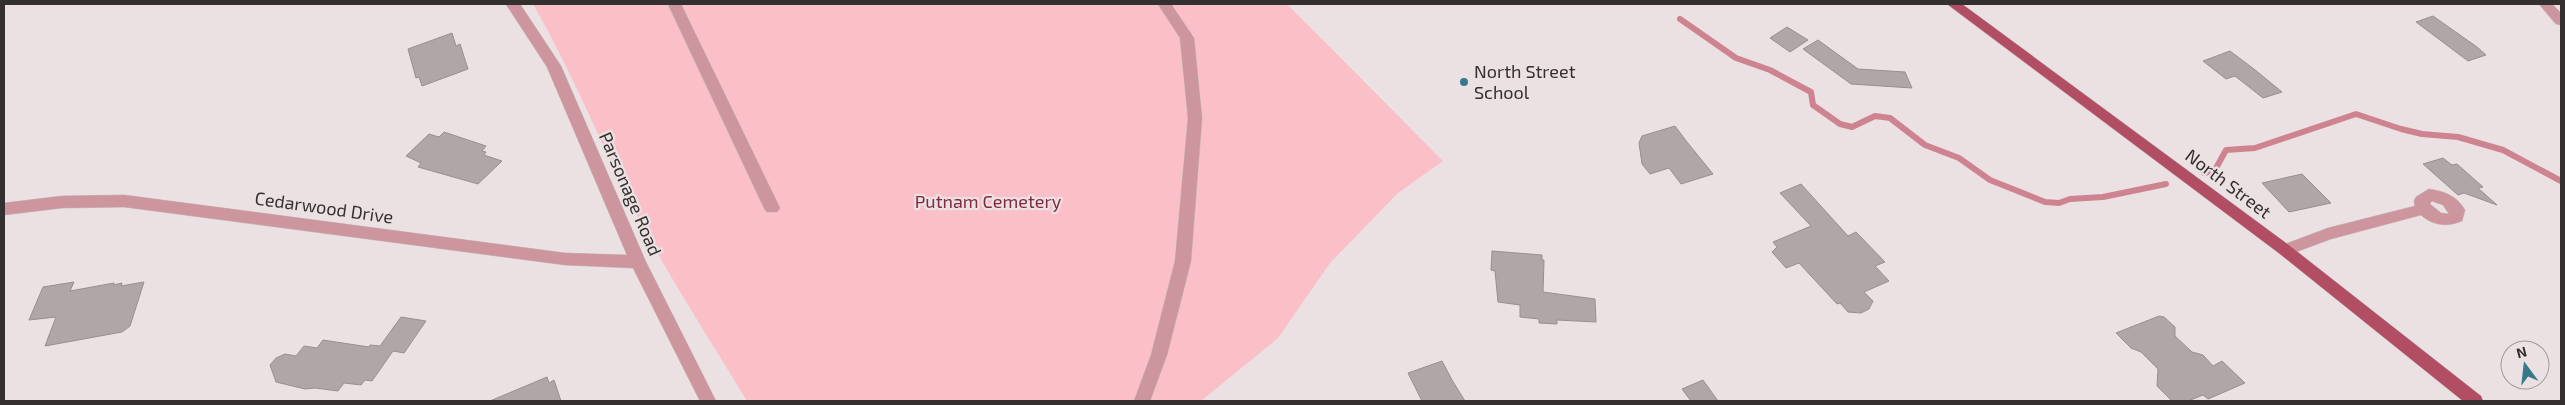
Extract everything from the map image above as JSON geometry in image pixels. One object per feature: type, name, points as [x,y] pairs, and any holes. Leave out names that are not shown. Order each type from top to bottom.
[{"type":"main road","name":"North Street","points":[[1954,4],[2285,250],[2475,401]]},
{"type":"street","name":"Parsonage Road","points":[[513,4],[554,66],[638,262],[708,401]]},
{"type":"street","points":[[674,4],[772,208]]},
{"type":"street","points":[[1142,401],[1159,355],[1184,261],[1195,118],[1187,38],[1164,4]]},
{"type":"street","points":[[2545,4],[2561,21]]},
{"type":"street","name":"Cedarwood Drive","points":[[4,209],[62,202],[124,201],[565,259],[638,262]]},
{"type":"street","points":[[2285,250],[2328,234],[2424,210]]},
{"type":"green space","name":"Putnam Cemetery","points":[[533,4],[1287,4],[1443,161],[1398,193],[1330,263],[1278,338],[1201,401],[747,401],[680,292],[642,225],[562,58]]},
{"type":"building","points":[[2433,16],[2486,55],[2468,61],[2416,22]]},
{"type":"building","points":[[1787,27],[1808,40],[1790,52],[1770,38]]},
{"type":"building","points":[[452,33],[456,46],[460,44],[468,69],[422,86],[419,77],[416,78],[408,49]]},
{"type":"building","points":[[1818,40],[1858,69],[1905,72],[1912,88],[1851,84],[1803,49]]},
{"type":"building","points":[[2230,51],[2282,92],[2263,98],[2235,76],[2226,79],[2203,61]]},
{"type":"building","points":[[1675,126],[1713,174],[1681,184],[1669,168],[1650,174],[1642,164],[1639,143],[1642,136]]},
{"type":"building","points":[[444,132],[486,146],[482,151],[486,152],[484,155],[502,161],[478,184],[418,167],[421,163],[406,156],[429,134],[439,137]]},
{"type":"building","points":[[2443,158],[2452,165],[2457,164],[2483,187],[2478,188],[2497,205],[2464,193],[2458,195],[2423,164]]},
{"type":"building","points":[[2302,174],[2331,203],[2289,212],[2262,183]]},
{"type":"building","points":[[1801,184],[1848,236],[1856,232],[1885,262],[1875,266],[1889,281],[1864,292],[1873,301],[1869,309],[1861,313],[1848,312],[1840,303],[1837,304],[1799,263],[1786,268],[1772,252],[1777,247],[1773,242],[1811,226],[1780,193]]},
{"type":"building","points":[[1492,251],[1542,255],[1542,260],[1544,260],[1543,292],[1595,299],[1596,322],[1557,320],[1557,324],[1539,323],[1539,319],[1520,317],[1520,305],[1498,302],[1495,271],[1491,270]]},
{"type":"building","points":[[74,282],[70,291],[114,283],[113,285],[122,283],[121,286],[144,282],[130,326],[122,332],[45,346],[56,317],[29,320],[43,287]]},
{"type":"building","points":[[2159,316],[2164,317],[2175,327],[2175,336],[2192,352],[2203,355],[2213,366],[2222,361],[2245,383],[2208,399],[2203,395],[2188,401],[2172,401],[2157,386],[2158,369],[2141,352],[2131,348],[2116,333]]},
{"type":"building","points":[[401,317],[426,321],[404,353],[393,351],[372,381],[365,380],[361,385],[344,383],[338,391],[315,388],[305,389],[276,382],[270,365],[276,358],[285,354],[296,356],[304,346],[317,348],[323,340],[369,347],[370,345],[380,346]]},
{"type":"building","points":[[1442,361],[1465,401],[1422,401],[1408,373]]},
{"type":"building","points":[[547,377],[549,383],[554,380],[561,401],[490,401]]},
{"type":"building","points":[[1703,380],[1718,401],[1691,401],[1682,389]]},
{"type":"waterway","points":[[1680,19],[1736,58],[1770,70],[1811,92],[1813,105],[1840,124],[1852,127],[1875,116],[1890,118],[1925,145],[1959,158],[1990,180],[2045,202],[2059,203],[2070,199],[2103,197],[2166,184]]},
{"type":"waterway","points":[[2204,173],[2215,170],[2226,150],[2255,148],[2356,114],[2401,129],[2422,134],[2458,137],[2503,150],[2561,181]]},
{"type":"place","name":"North Street School","points":[[1464,82]]}]
